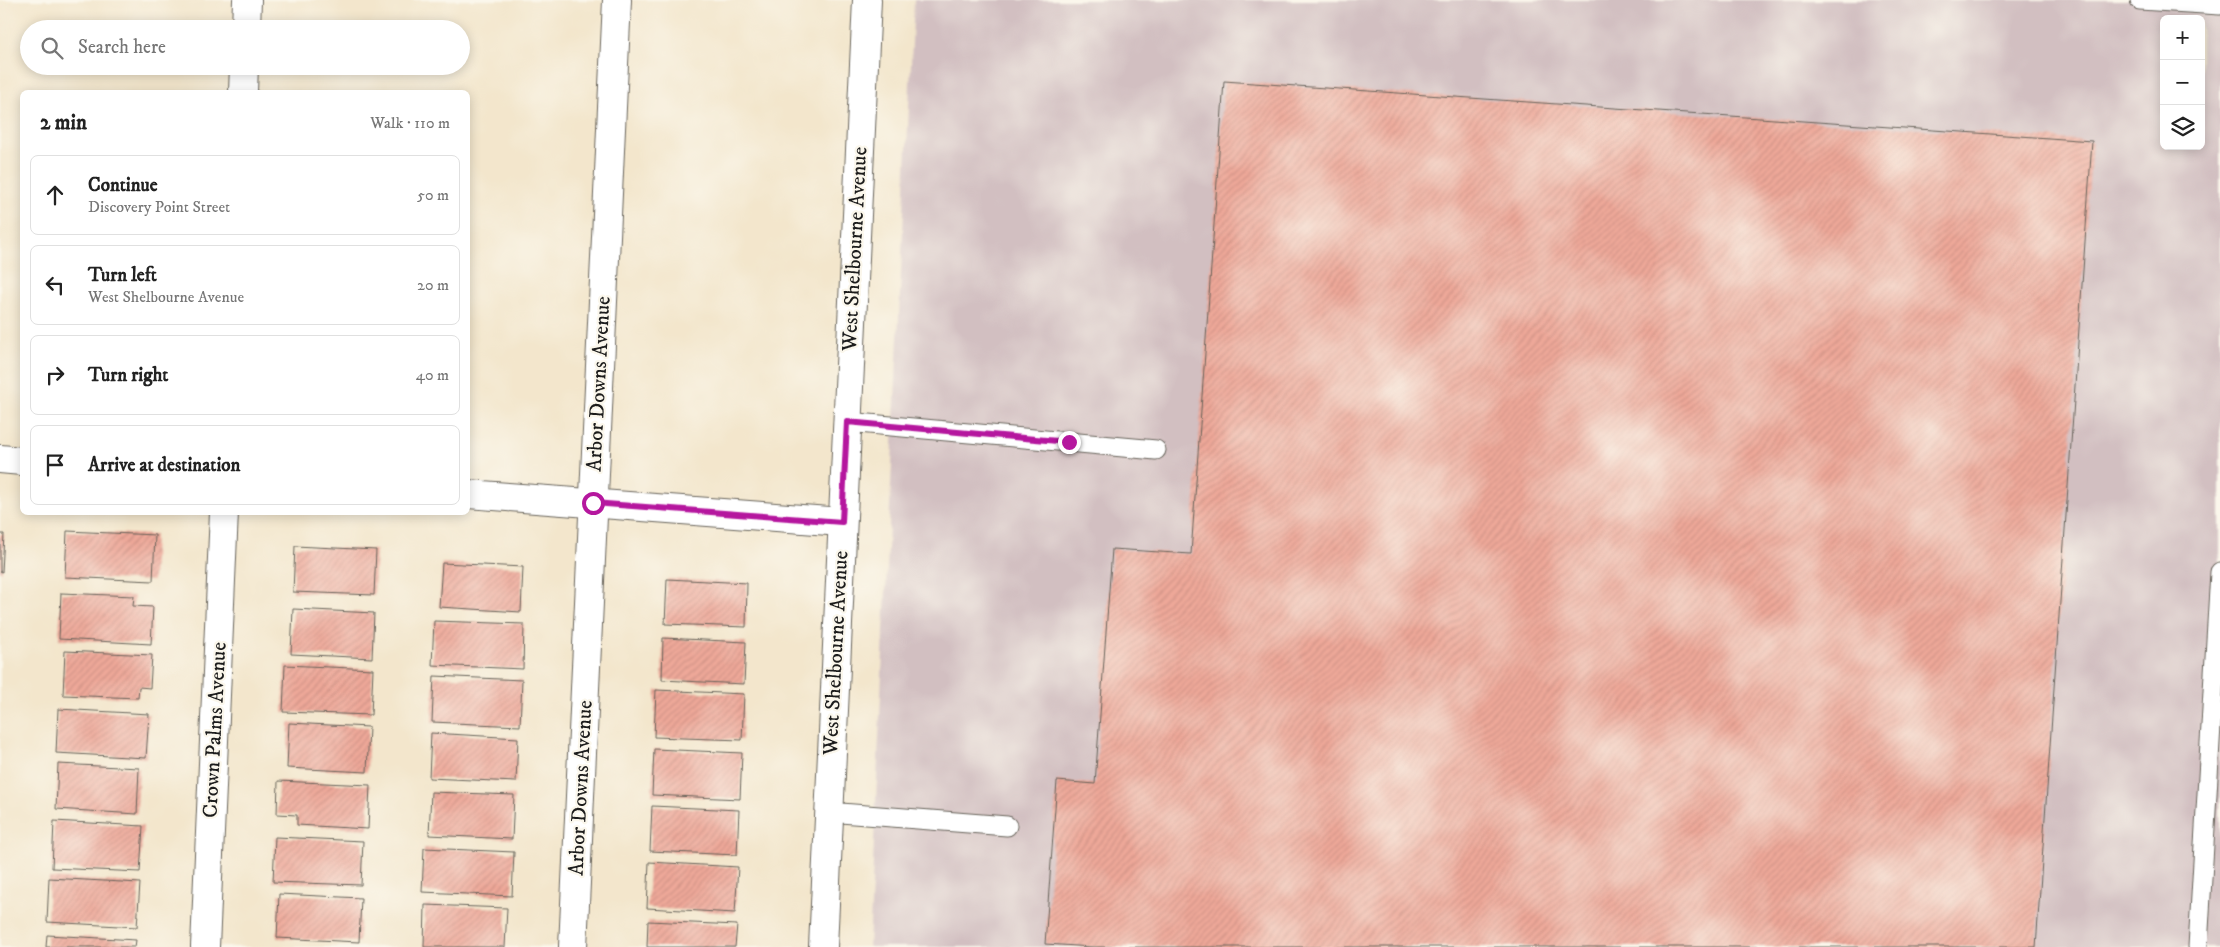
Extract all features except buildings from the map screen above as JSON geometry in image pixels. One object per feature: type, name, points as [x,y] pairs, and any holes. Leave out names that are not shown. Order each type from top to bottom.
[{"type":"street","points":[[246,20],[247,0]]},
{"type":"street","name":"Arbor Downs Avenue","points":[[574,947],[617,0]]},
{"type":"street","name":"West Shelbourne Avenue","points":[[823,947],[867,0]]},
{"type":"street","points":[[243,90],[244,75]]},
{"type":"street","points":[[0,459],[20,461]]},
{"type":"street","points":[[470,494],[842,522]]},
{"type":"street","name":"Crown Palms Avenue","points":[[205,947],[224,515]]},
{"type":"lane","points":[[2140,0],[2220,5]]},
{"type":"lane","points":[[847,422],[1156,450]]},
{"type":"lane","points":[[2198,947],[2220,572]]},
{"type":"lane","points":[[828,812],[1007,826]]},
{"type":"shaded area","points":[[914,0],[2220,0],[2220,947],[869,947]]},
{"type":"route","points":[[593,503],[842,522],[847,422],[1069,442]]}]
